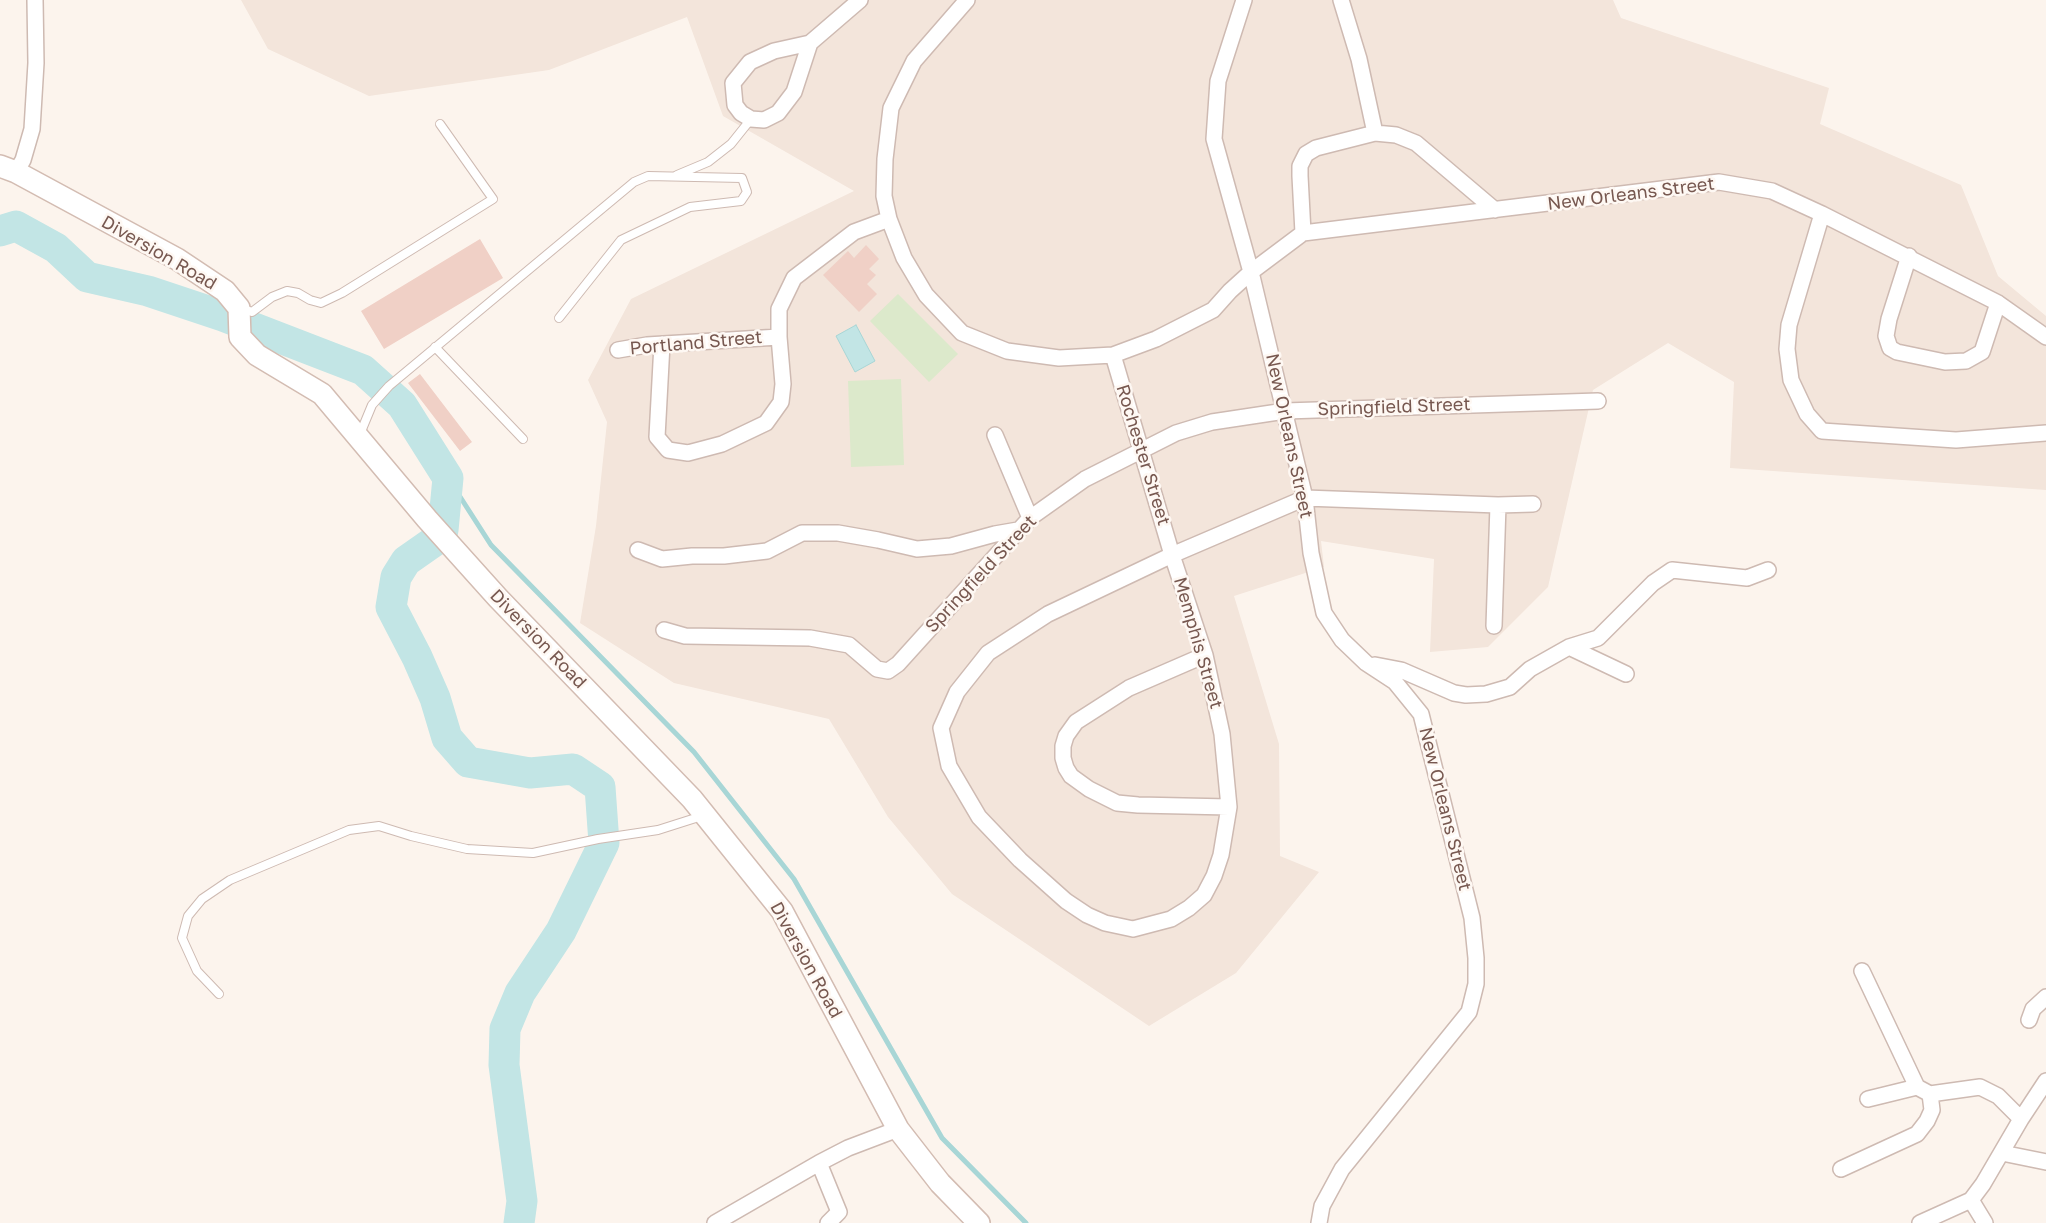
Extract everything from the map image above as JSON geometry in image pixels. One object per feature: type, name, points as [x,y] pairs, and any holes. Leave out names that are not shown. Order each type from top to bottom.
[{"type":"street","points":[[8,169],[23,160],[32,128],[36,63],[35,0]]},
{"type":"street","points":[[810,43],[794,92],[778,113],[764,120],[752,119],[741,113],[735,105],[733,83],[750,62],[774,51],[810,43],[860,0]]},
{"type":"street","points":[[967,0],[914,60],[891,108],[884,160],[884,196],[889,220],[904,258],[926,295],[962,333],[1007,351],[1059,358],[1113,355],[1156,339],[1213,310],[1230,291],[1252,272],[1303,233],[1300,166],[1306,154],[1316,148],[1375,133],[1396,135],[1416,143],[1495,210]]},
{"type":"street","name":"New Orleans Street","points":[[1244,0],[1218,81],[1214,139],[1252,272],[1305,498],[1311,553],[1324,613],[1342,640],[1366,663],[1395,682],[1422,714],[1472,918],[1476,958],[1476,984],[1469,1012],[1342,1169],[1322,1206],[1319,1223]]},
{"type":"street","points":[[1341,0],[1359,59],[1375,133]]},
{"type":"street","name":"Diversion Road","points":[[8,169],[177,259],[225,291],[239,311],[240,337],[257,356],[322,394],[427,519],[498,598],[692,799],[782,911],[898,1129],[940,1184],[979,1223]]},
{"type":"street","name":"New Orleans Street","points":[[1303,233],[1719,182],[1772,191],[1822,214],[1998,303],[2046,337]]},
{"type":"street","points":[[1822,214],[1789,325],[1787,349],[1792,380],[1807,414],[1822,431],[1956,440],[2046,433]]},
{"type":"street","name":"Portland Street","points":[[618,350],[662,344],[779,337],[779,309],[794,278],[854,232],[889,220]]},
{"type":"street","points":[[1908,256],[1888,319],[1886,336],[1890,348],[1897,352],[1944,362],[1966,361],[1982,352],[1998,303]]},
{"type":"street","points":[[662,344],[657,437],[668,450],[688,453],[722,444],[766,423],[782,402],[783,384],[779,337]]},
{"type":"street","name":"Rochester Street","points":[[1113,355],[1172,555]]},
{"type":"street","name":"Springfield Street","points":[[664,630],[685,636],[810,638],[849,645],[877,669],[888,671],[898,664],[1030,518],[1085,479],[1176,433],[1212,422],[1284,411],[1598,401]]},
{"type":"street","points":[[995,435],[1030,518]]},
{"type":"street","name":"Memphis Street","points":[[1172,555],[1206,656],[1222,734],[1229,807],[1221,854],[1214,876],[1204,895],[1189,908],[1171,919],[1133,929],[1105,924],[1066,901],[1020,860],[979,817],[949,766],[941,728],[958,692],[988,653],[1048,614],[1172,555],[1305,498],[1498,505],[1533,504]]},
{"type":"street","points":[[1494,626],[1498,505]]},
{"type":"street","points":[[638,550],[662,559],[692,556],[724,556],[766,552],[802,534],[838,533],[917,549],[951,546],[1018,530]]},
{"type":"street","points":[[1366,663],[1401,670],[1454,693],[1466,695],[1486,694],[1510,687],[1530,669],[1569,647],[1598,638],[1653,583],[1672,570],[1747,578],[1768,570]]},
{"type":"street","points":[[1569,647],[1626,674]]},
{"type":"street","points":[[1206,656],[1129,688],[1076,722],[1066,736],[1063,746],[1063,758],[1071,776],[1089,789],[1117,803],[1229,807]]},
{"type":"street","points":[[1842,1169],[1917,1134],[1927,1121],[1932,1110],[1862,971]]},
{"type":"street","points":[[2030,1020],[2033,1009],[2046,997]]},
{"type":"street","points":[[1920,1223],[1971,1200],[2046,1081]]},
{"type":"street","points":[[1868,1099],[1923,1091],[1980,1087],[1998,1096],[2021,1118]]},
{"type":"street","points":[[715,1223],[818,1163],[848,1148],[898,1129]]},
{"type":"street","points":[[2002,1153],[2046,1162]]},
{"type":"street","points":[[818,1163],[838,1212],[833,1220],[828,1223]]},
{"type":"street","points":[[1971,1200],[1985,1223]]},
{"type":"lane","points":[[675,176],[708,162],[731,144],[752,119]]},
{"type":"lane","points":[[239,311],[252,312],[272,297],[287,291],[321,302],[342,293],[493,198],[440,124]]},
{"type":"lane","points":[[359,436],[372,405],[389,386],[634,182],[648,176],[742,178],[747,192],[742,201],[690,206],[621,240],[559,318]]},
{"type":"lane","points":[[435,347],[524,439]]},
{"type":"lane","points":[[219,994],[197,970],[182,938],[188,916],[202,899],[230,880],[349,830],[379,826],[411,836],[467,849],[533,853],[609,836],[658,830],[704,815]]},
{"type":"shaded area","points":[[241,0],[1613,0],[1621,18],[1829,88],[1820,124],[1961,185],[1998,276],[2046,316],[2046,490],[1730,468],[1734,382],[1668,343],[1593,390],[1548,587],[1488,647],[1430,652],[1434,559],[1321,541],[1324,567],[1234,596],[1279,744],[1280,856],[1319,872],[1236,973],[1149,1026],[952,894],[888,817],[829,719],[674,683],[580,623],[596,526],[607,422],[588,380],[631,299],[854,191],[723,116],[687,17],[549,70],[369,96],[268,49]]},
{"type":"green space","points":[[898,294],[958,354],[929,382],[870,321]]},
{"type":"green space","points":[[901,379],[904,465],[851,467],[848,381]]},
{"type":"water","points":[[856,325],[875,361],[855,372],[836,336]]},
{"type":"building","points":[[480,239],[503,278],[384,349],[361,311]]},
{"type":"building","points":[[866,245],[879,259],[869,269],[876,275],[867,284],[877,294],[859,312],[823,275],[848,251],[854,258]]},
{"type":"building","points":[[420,374],[472,442],[460,451],[408,383]]},
{"type":"waterway","points":[[0,231],[16,226],[56,248],[87,277],[148,291],[223,316],[363,370],[402,405],[448,478],[443,530]]},
{"type":"waterway","points":[[448,478],[491,545],[694,752],[794,879],[942,1138],[1026,1223]]},
{"type":"waterway","points":[[436,540],[406,561],[396,577],[391,607],[417,657],[435,698],[447,738],[468,762],[530,773],[573,769],[600,787],[604,843],[561,931],[520,993],[505,1029],[504,1065],[522,1201],[519,1223]]}]
